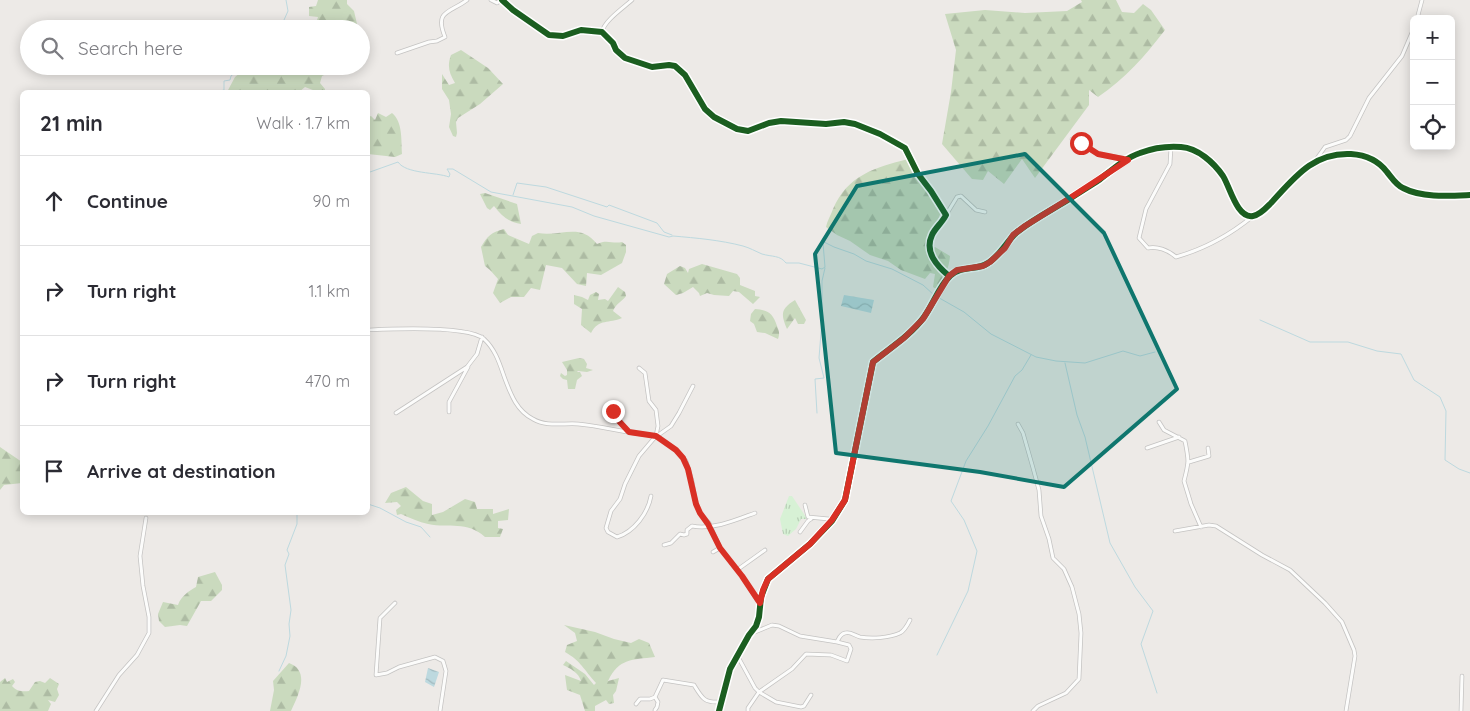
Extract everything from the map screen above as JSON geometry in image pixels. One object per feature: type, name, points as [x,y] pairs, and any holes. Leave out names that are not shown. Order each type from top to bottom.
[{"type":"street","points":[[397,53],[445,37],[440,25],[444,15],[467,0]]},
{"type":"street","points":[[491,0],[497,3],[501,0],[549,35],[563,36],[581,30],[602,32],[625,58],[652,66],[675,66],[685,75],[705,109],[714,117],[737,130],[748,131],[769,123],[781,121],[826,124],[844,122],[855,124],[880,134],[905,148],[918,174],[931,190],[946,216]]},
{"type":"street","points":[[602,32],[607,21],[632,0]]},
{"type":"street","points":[[1418,15],[1422,0]]},
{"type":"street","points":[[1171,147],[1170,164],[1146,209],[1139,238],[1148,248],[1153,247],[1165,250],[1176,256],[1216,241],[1265,209],[1304,169],[1315,161],[1325,147],[1346,140],[1370,98],[1402,56],[1410,37]]},
{"type":"street","points":[[1072,138],[1098,154],[1128,160]]},
{"type":"street","points":[[719,711],[730,669],[756,626],[763,590],[768,579],[810,544],[832,520],[845,500],[865,393],[873,362],[904,338],[923,319],[949,276],[957,270],[983,266],[990,262],[1005,248],[1013,235],[1025,226],[1138,153],[1157,148],[1182,147],[1195,151],[1215,166],[1224,178],[1238,208],[1246,216],[1253,216]]},
{"type":"street","points":[[1315,161],[1334,155],[1351,154],[1363,156],[1374,159],[1401,187],[1412,192],[1430,195],[1470,195]]},
{"type":"street","points":[[949,276],[937,266],[932,255],[930,246],[932,235],[957,197],[961,196],[976,210],[985,212]]},
{"type":"street","points":[[370,330],[455,331],[471,333],[482,337],[495,354],[517,406],[533,420],[542,423],[578,424],[656,436],[676,450],[686,461],[698,508],[710,526],[720,548],[760,603]]},
{"type":"street","points":[[449,412],[449,402],[477,354],[482,337]]},
{"type":"street","points":[[396,413],[470,364]]},
{"type":"street","points":[[639,368],[645,373],[649,401],[656,410],[658,426],[656,436]]},
{"type":"street","points":[[651,496],[650,505],[630,530],[617,537],[608,532],[606,528],[607,521],[620,499],[639,456],[656,436],[671,426],[693,386]]},
{"type":"street","points":[[612,410],[614,416],[629,432]]},
{"type":"street","points":[[1159,422],[1164,430],[1185,442],[1189,462],[1184,481],[1200,527]]},
{"type":"street","points":[[1018,424],[1023,433],[1034,468],[1042,516],[1053,558],[1064,569],[1072,588],[1081,633],[1078,679],[1066,693],[1038,706],[1033,711]]},
{"type":"street","points":[[1147,448],[1179,437]]},
{"type":"street","points":[[1189,462],[1209,456],[1208,448]]},
{"type":"street","points":[[805,506],[808,517],[832,520]]},
{"type":"street","points":[[664,546],[671,543],[680,534],[687,534],[687,530],[692,526],[710,526],[755,513]]},
{"type":"street","points":[[96,711],[119,675],[136,655],[149,633],[149,617],[142,586],[140,556],[146,518]]},
{"type":"street","points":[[800,532],[812,518]]},
{"type":"street","points":[[1175,531],[1216,526],[1262,555],[1286,567],[1319,597],[1342,622],[1354,650],[1355,656],[1346,711]]},
{"type":"street","points":[[713,552],[720,548]]},
{"type":"street","points":[[737,570],[765,550]]},
{"type":"street","points":[[395,603],[380,618],[376,674],[386,673],[399,667],[435,657],[443,661],[446,671],[440,711]]},
{"type":"street","points":[[836,642],[845,632],[859,636],[884,637],[902,632],[910,620]]},
{"type":"street","points":[[748,711],[748,708],[759,692],[792,669],[806,654],[831,656],[847,661],[851,649],[849,645],[800,636],[779,626],[772,625],[749,635]]},
{"type":"street","points":[[737,655],[755,688],[776,702],[804,706],[811,695]]},
{"type":"street","points":[[1461,711],[1462,676]]},
{"type":"street","points":[[636,704],[640,699],[655,697],[663,680],[694,685],[703,699],[712,703],[720,702]]},
{"type":"street","points":[[655,697],[658,702],[655,710]]},
{"type":"highlighted area","points":[[1025,154],[1104,233],[1177,389],[1064,487],[980,472],[836,453],[815,254],[857,186]]},
{"type":"green space","points":[[318,0],[347,0],[347,4],[354,11],[356,20],[317,20],[318,17],[309,16],[309,7],[316,6]]},
{"type":"green space","points":[[1081,0],[1116,0],[1122,12],[1134,13],[1143,4],[1151,10],[1165,30],[1150,49],[1117,83],[1098,97],[1089,90],[1089,105],[1035,178],[1022,159],[1004,184],[988,171],[983,180],[972,179],[942,144],[956,50],[945,14],[985,10],[1025,13],[1067,11],[1082,2]]},
{"type":"green space","points":[[461,50],[488,68],[503,84],[480,104],[458,118],[456,122],[456,137],[453,136],[449,127],[451,114],[449,100],[442,89],[442,74],[449,85],[455,83],[450,73],[449,63],[451,55]]},
{"type":"green space","points":[[237,75],[324,75],[320,83],[325,90],[313,90],[305,87],[301,90],[228,90]]},
{"type":"green space","points":[[378,113],[386,117],[392,113],[396,117],[401,132],[402,154],[395,157],[370,154],[370,116],[375,120]]},
{"type":"green space","points":[[908,159],[941,212],[930,236],[928,251],[935,247],[950,256],[946,274],[936,289],[933,287],[935,274],[930,273],[925,279],[901,270],[888,261],[870,255],[826,227],[839,197],[854,181],[873,170]]},
{"type":"green space","points":[[485,193],[517,204],[521,224],[506,218],[494,206],[490,210],[487,208],[480,194]]},
{"type":"green space","points":[[504,229],[508,235],[529,244],[532,236],[538,233],[577,232],[591,237],[597,244],[622,242],[626,245],[626,252],[622,263],[601,275],[587,273],[586,286],[577,284],[562,268],[546,265],[540,290],[531,288],[524,297],[511,297],[500,303],[493,293],[498,279],[485,266],[481,247],[490,235]]},
{"type":"green space","points":[[702,264],[737,274],[740,278],[740,285],[755,291],[755,296],[760,297],[753,304],[739,292],[733,291],[729,296],[707,293],[700,296],[693,287],[676,295],[664,284],[667,274],[680,266],[685,268],[688,273],[689,269]]},
{"type":"green space","points":[[618,287],[625,292],[626,296],[613,311],[622,318],[601,323],[591,333],[581,325],[582,309],[574,304],[574,295],[588,300],[590,295],[596,292],[599,294],[598,300],[605,299],[608,301]]},
{"type":"green space","points":[[795,300],[806,320],[804,324],[798,324],[795,318],[787,329],[783,316],[784,309]]},
{"type":"green space","points":[[755,309],[767,311],[772,315],[779,331],[778,339],[765,333],[757,332],[754,324],[750,321],[751,314]]},
{"type":"green space","points":[[579,358],[584,359],[587,364],[586,368],[593,370],[587,372],[578,371],[582,376],[577,380],[575,389],[568,389],[567,380],[560,376],[561,373],[565,376],[567,375],[567,370],[562,362]]},
{"type":"green space","points":[[0,447],[20,461],[20,483],[4,485],[0,490]]},
{"type":"green space","points":[[406,487],[423,501],[432,504],[432,515],[443,512],[465,499],[475,502],[477,509],[493,509],[493,514],[509,509],[508,520],[498,521],[498,528],[503,529],[500,537],[485,537],[471,528],[428,524],[401,514],[397,515],[396,510],[401,506],[397,502],[385,503],[391,493]]},
{"type":"green space","points":[[789,496],[792,496],[806,519],[801,519],[796,529],[788,536],[783,534],[780,519]]},
{"type":"green space","points":[[215,572],[222,585],[222,590],[211,601],[201,601],[187,626],[165,627],[159,621],[158,614],[163,602],[178,605],[183,596],[196,587],[198,577]]},
{"type":"green space","points":[[564,625],[631,643],[639,639],[649,643],[655,657],[627,661],[622,664],[612,673],[608,681],[619,678],[613,695],[614,703],[609,704],[606,700],[595,706],[595,711],[585,711],[580,695],[567,690],[565,675],[581,681],[580,678],[574,671],[563,665],[566,661],[585,674],[594,685],[596,683],[579,662],[565,652],[567,645],[577,641],[575,633]]},
{"type":"green space","points":[[289,663],[300,672],[301,684],[297,698],[291,711],[270,711],[274,690],[273,681]]},
{"type":"green space","points":[[5,678],[7,682],[13,679],[15,682],[12,686],[14,688],[29,691],[35,682],[45,683],[50,678],[59,684],[57,689],[59,695],[55,702],[48,700],[51,704],[48,711],[0,711],[0,682]]},
{"type":"water","points":[[844,295],[874,300],[871,313],[841,306]]},
{"type":"water","points":[[428,668],[439,672],[434,687],[425,682]]},
{"type":"waterway","points":[[284,20],[288,11],[286,0]]},
{"type":"waterway","points":[[224,90],[224,81],[230,80],[232,75]]},
{"type":"waterway","points":[[370,172],[398,162],[402,166],[414,171],[449,177],[450,174],[447,169],[453,169],[491,192],[572,207],[594,216],[669,237],[699,238],[734,244],[762,254],[778,257],[786,263],[799,263],[822,269],[825,267],[824,242],[866,261],[892,269],[923,285],[934,295],[964,312],[991,334],[1036,357],[1056,361],[1085,363],[1123,351],[1140,356],[1155,352]]},
{"type":"waterway","points":[[513,195],[517,183],[546,187],[607,207],[609,205],[657,223],[664,232],[672,235]]},
{"type":"waterway","points":[[817,413],[815,379],[824,378],[819,358],[822,320],[822,281],[825,268]]},
{"type":"waterway","points":[[1260,320],[1310,342],[1348,342],[1377,351],[1401,354],[1414,380],[1440,397],[1446,411],[1445,460],[1459,469],[1470,473]]},
{"type":"waterway","points":[[937,655],[968,591],[977,551],[964,520],[951,501],[966,461],[988,426],[1015,376],[1022,370],[1031,355]]},
{"type":"waterway","points":[[1065,363],[1110,543],[1135,587],[1153,611],[1141,644],[1157,693]]},
{"type":"waterway","points":[[370,505],[421,527],[430,537]]},
{"type":"waterway","points":[[279,671],[286,656],[290,636],[291,610],[285,565],[289,554],[287,550],[297,524],[297,515]]},
{"type":"cycle path","points":[[502,0],[549,35],[563,36],[581,30],[602,32],[625,58],[652,67],[675,66],[685,75],[705,109],[714,117],[737,129],[748,131],[769,123],[781,121],[826,124],[844,122],[855,124],[880,134],[905,148],[918,174],[946,215],[932,235],[930,247],[936,263],[949,276]]},
{"type":"cycle path","points":[[719,711],[730,669],[756,626],[761,597],[768,579],[810,544],[832,521],[845,500],[873,362],[919,324],[943,285],[954,273],[988,263],[1016,233],[1029,223],[1096,182],[1134,155],[1160,148],[1187,148],[1205,157],[1223,176],[1238,208],[1247,216],[1253,216],[1263,211],[1305,168],[1326,157],[1338,155],[1351,154],[1367,157],[1380,164],[1398,185],[1410,191],[1436,196],[1470,195]]},
{"type":"route","points":[[613,411],[614,416],[629,432],[656,436],[676,450],[686,461],[696,504],[700,513],[720,548],[760,603],[768,579],[810,544],[840,511],[845,500],[850,478],[865,393],[873,362],[904,338],[923,319],[949,276],[957,270],[983,266],[990,262],[1005,248],[1013,235],[1025,226],[1128,160],[1098,154],[1081,143]]}]
